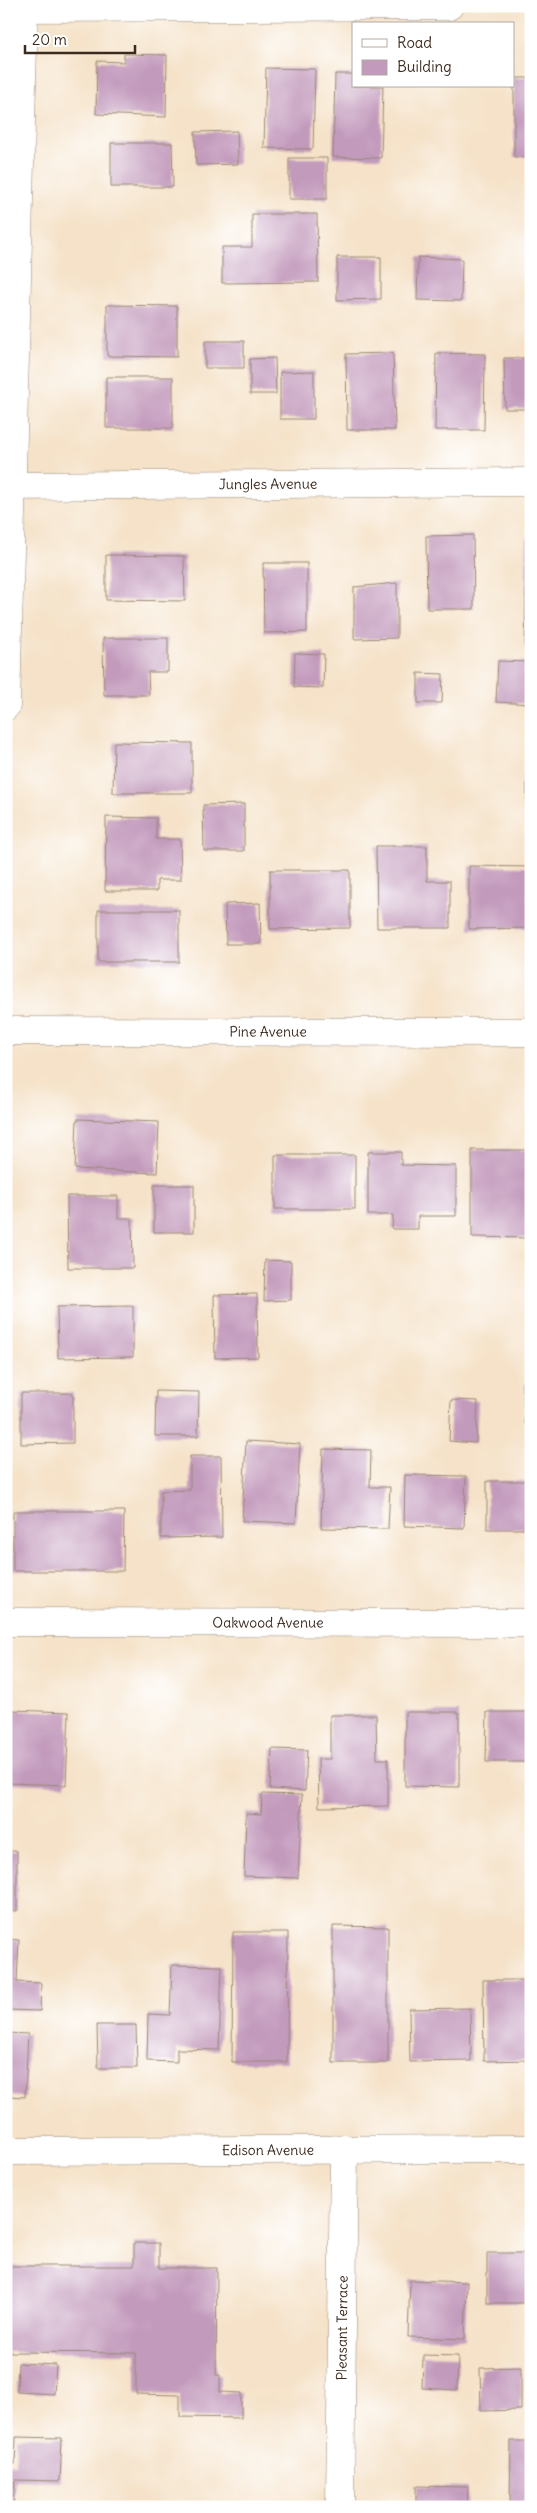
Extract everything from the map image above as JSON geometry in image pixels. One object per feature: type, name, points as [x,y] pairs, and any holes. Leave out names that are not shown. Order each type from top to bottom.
[{"type":"street","points":[[6,706],[10,589],[8,486],[24,7],[449,6]]},
{"type":"street","name":"Jungles Avenue","points":[[8,486],[531,482]]},
{"type":"street","name":"Pine Avenue","points":[[6,1031],[531,1032]]},
{"type":"street","name":"Oakwood Avenue","points":[[6,1622],[531,1623]]},
{"type":"street","name":"Pleasant Terrace","points":[[340,2507],[344,2149]]},
{"type":"street","name":"Edison Avenue","points":[[6,2151],[531,2149]]},
{"type":"building","points":[[124,54],[167,55],[166,117],[96,114],[97,61],[124,62]]},
{"type":"building","points":[[266,68],[315,69],[313,149],[264,148]]},
{"type":"building","points":[[335,74],[352,74],[352,88],[383,88],[381,158],[333,157]]},
{"type":"building","points":[[514,78],[531,78],[531,157],[514,157]]},
{"type":"building","points":[[237,131],[238,164],[196,165],[195,132]]},
{"type":"building","points":[[111,143],[172,143],[173,187],[111,187]]},
{"type":"building","points":[[289,158],[327,158],[327,199],[289,199]]},
{"type":"building","points":[[529,184],[531,184],[531,228],[529,228]]},
{"type":"building","points":[[252,214],[317,214],[318,282],[222,283],[222,247],[252,247]]},
{"type":"building","points":[[337,257],[381,257],[381,299],[337,300]]},
{"type":"building","points":[[418,257],[462,259],[461,301],[417,300]]},
{"type":"building","points":[[107,305],[177,306],[177,357],[107,356]]},
{"type":"building","points":[[205,341],[244,341],[244,368],[205,368]]},
{"type":"building","points":[[393,353],[395,430],[347,430],[346,354]]},
{"type":"building","points":[[436,353],[485,354],[484,430],[435,430]]},
{"type":"building","points":[[275,358],[276,394],[250,394],[250,359]]},
{"type":"building","points":[[504,358],[531,358],[531,409],[505,409]]},
{"type":"building","points":[[314,371],[314,419],[280,419],[280,372]]},
{"type":"building","points":[[106,377],[173,377],[173,428],[106,428]]},
{"type":"building","points":[[473,535],[474,609],[427,609],[426,536]]},
{"type":"building","points":[[527,538],[531,538],[531,648],[525,648]]},
{"type":"building","points":[[106,555],[184,556],[185,601],[106,600]]},
{"type":"building","points":[[263,563],[307,563],[307,632],[264,633]]},
{"type":"building","points":[[397,583],[397,638],[354,639],[354,587]]},
{"type":"building","points":[[103,638],[168,638],[168,672],[148,672],[149,695],[104,695]]},
{"type":"building","points":[[295,653],[324,654],[323,688],[294,687]]},
{"type":"building","points":[[498,661],[531,662],[531,704],[496,702]]},
{"type":"building","points":[[418,673],[443,674],[442,703],[418,703]]},
{"type":"building","points":[[114,742],[192,743],[192,793],[113,793]]},
{"type":"building","points":[[527,769],[531,770],[531,816],[526,816]]},
{"type":"building","points":[[244,804],[244,851],[204,851],[203,805]]},
{"type":"building","points":[[106,817],[156,818],[156,839],[180,839],[181,880],[157,880],[157,891],[105,891]]},
{"type":"building","points":[[376,846],[427,846],[427,881],[450,881],[450,928],[377,928]]},
{"type":"building","points":[[469,866],[531,867],[531,928],[469,929]]},
{"type":"building","points":[[270,870],[350,870],[350,928],[270,929]]},
{"type":"building","points":[[260,903],[261,944],[226,944],[225,904]]},
{"type":"building","points":[[98,910],[179,910],[179,962],[98,962]]},
{"type":"building","points":[[77,1119],[159,1122],[157,1173],[75,1169]]},
{"type":"building","points":[[472,1150],[531,1150],[531,1238],[472,1237]]},
{"type":"building","points":[[368,1152],[401,1152],[401,1165],[456,1166],[456,1216],[418,1216],[418,1229],[392,1229],[393,1215],[368,1215]]},
{"type":"building","points":[[275,1155],[355,1155],[355,1209],[275,1209]]},
{"type":"building","points":[[154,1185],[194,1185],[194,1232],[154,1232]]},
{"type":"building","points":[[67,1196],[118,1196],[118,1218],[132,1218],[133,1268],[68,1268]]},
{"type":"building","points":[[265,1260],[291,1261],[291,1300],[264,1301]]},
{"type":"building","points":[[257,1294],[258,1357],[215,1358],[214,1295]]},
{"type":"building","points":[[133,1306],[133,1357],[58,1358],[57,1307]]},
{"type":"building","points":[[525,1384],[531,1384],[531,1424],[525,1424]]},
{"type":"building","points":[[156,1391],[199,1392],[198,1436],[155,1436]]},
{"type":"building","points":[[21,1393],[73,1393],[73,1443],[21,1444]]},
{"type":"building","points":[[451,1400],[478,1401],[476,1443],[449,1441]]},
{"type":"building","points":[[246,1441],[300,1444],[296,1523],[242,1521]]},
{"type":"building","points":[[323,1449],[371,1450],[370,1487],[390,1487],[388,1529],[321,1528]]},
{"type":"building","points":[[190,1456],[221,1456],[222,1537],[161,1538],[161,1491],[190,1490]]},
{"type":"building","points":[[405,1475],[466,1476],[464,1528],[404,1526]]},
{"type":"building","points":[[487,1481],[531,1481],[531,1529],[487,1529]]},
{"type":"building","points":[[13,1511],[124,1511],[123,1571],[13,1571]]},
{"type":"building","points":[[11,1710],[69,1712],[66,1785],[8,1783]]},
{"type":"building","points":[[405,1712],[459,1712],[459,1787],[405,1786]]},
{"type":"building","points":[[487,1712],[531,1712],[531,1762],[486,1762]]},
{"type":"building","points":[[330,1715],[376,1715],[377,1759],[388,1759],[388,1806],[319,1807],[318,1759],[330,1759]]},
{"type":"building","points":[[272,1749],[307,1750],[305,1791],[270,1789]]},
{"type":"building","points":[[262,1794],[302,1795],[298,1878],[244,1876],[246,1813],[261,1814]]},
{"type":"building","points":[[6,1851],[17,1851],[17,1911],[6,1911]]},
{"type":"building","points":[[333,1926],[388,1927],[388,2063],[333,2063]]},
{"type":"building","points":[[233,1932],[288,1932],[287,2062],[232,2062]]},
{"type":"building","points":[[6,1939],[19,1940],[17,1982],[41,1983],[40,2011],[6,2010]]},
{"type":"building","points":[[172,1965],[222,1966],[219,2050],[177,2049],[177,2062],[147,2061],[148,2014],[170,2015]]},
{"type":"building","points":[[483,1980],[531,1980],[531,2060],[484,2061]]},
{"type":"building","points":[[470,2008],[471,2061],[410,2062],[409,2009]]},
{"type":"building","points":[[97,2025],[136,2025],[137,2068],[98,2068]]},
{"type":"building","points":[[6,2033],[28,2034],[25,2097],[6,2096]]},
{"type":"building","points":[[134,2243],[159,2243],[159,2268],[217,2268],[216,2375],[220,2375],[220,2392],[241,2393],[241,2418],[180,2417],[180,2395],[136,2394],[136,2353],[6,2352],[6,2266],[134,2266]]},
{"type":"building","points":[[487,2253],[531,2253],[531,2303],[487,2303]]},
{"type":"building","points":[[410,2280],[467,2282],[465,2339],[408,2337]]},
{"type":"building","points":[[423,2355],[458,2356],[457,2390],[422,2388]]},
{"type":"building","points":[[18,2363],[56,2365],[54,2394],[17,2392]]},
{"type":"building","points":[[521,2367],[521,2410],[481,2411],[480,2368]]},
{"type":"building","points":[[16,2437],[62,2438],[60,2481],[15,2480],[13,2507],[6,2507],[6,2463],[15,2464]]},
{"type":"building","points":[[511,2441],[531,2441],[531,2505],[510,2505]]},
{"type":"building","points":[[416,2486],[468,2487],[467,2507],[416,2507]]}]
